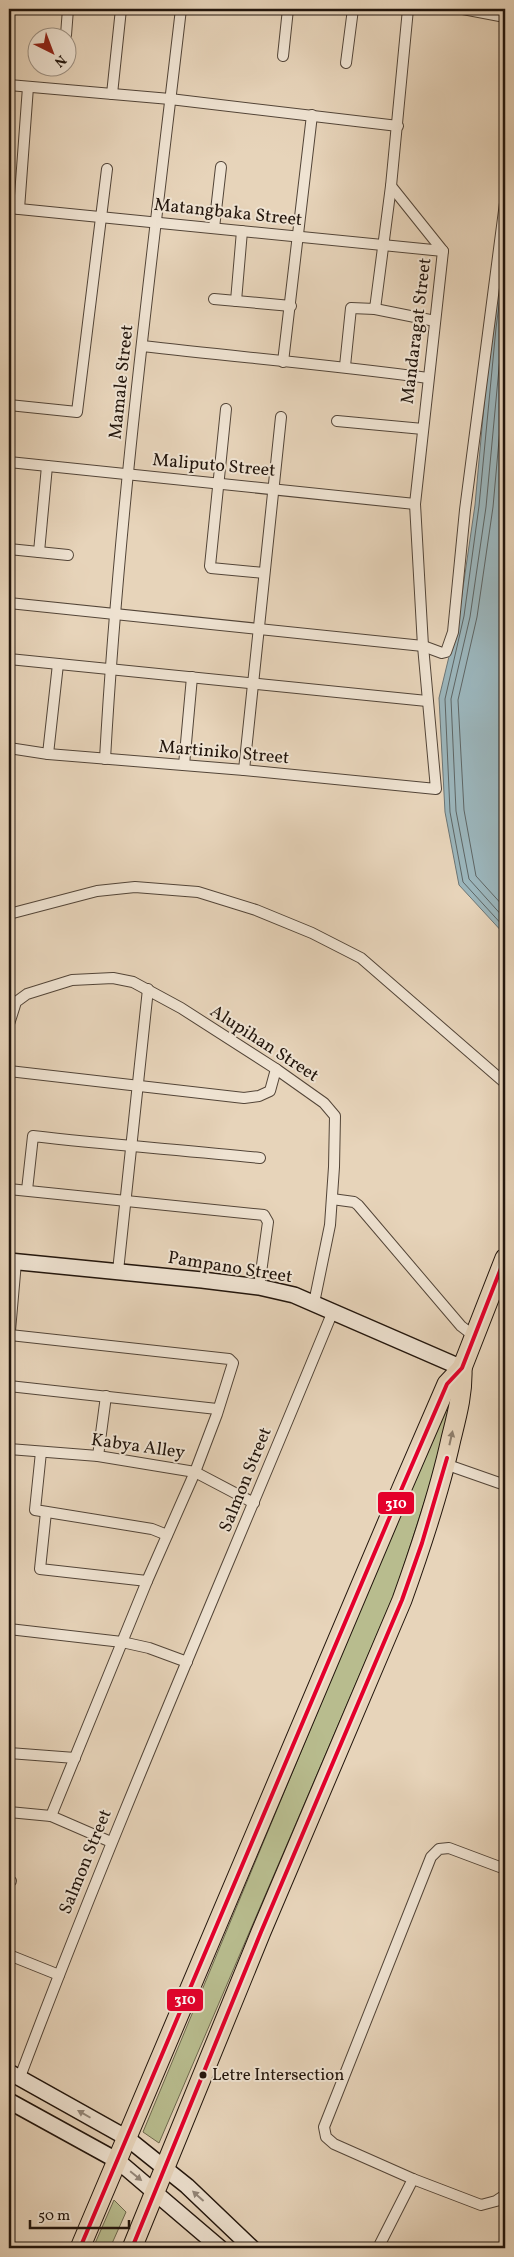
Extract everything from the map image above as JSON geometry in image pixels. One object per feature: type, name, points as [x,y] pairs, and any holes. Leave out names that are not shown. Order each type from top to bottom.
[{"type":"highway","points":[[80,2248],[447,1384],[462,1368],[505,1258]]},
{"type":"highway","points":[[132,2248],[164,2166],[402,1600],[422,1544],[446,1464],[463,1387],[462,1368]]},
{"type":"main road","name":"Pampano Street","points":[[12,1262],[118,1270],[259,1287],[294,1295],[462,1368]]},
{"type":"main road","points":[[14,2075],[127,2138],[164,2166],[231,2226],[252,2248]]},
{"type":"main road","points":[[9,2101],[118,2161],[220,2248]]},
{"type":"street","points":[[67,28],[68,9]]},
{"type":"street","points":[[112,94],[121,9]]},
{"type":"street","name":"Mamale Street","points":[[106,759],[110,669],[128,474],[155,222],[181,9]]},
{"type":"street","points":[[282,56],[288,9]]},
{"type":"street","points":[[346,63],[353,9]]},
{"type":"street","points":[[375,309],[385,245],[408,9]]},
{"type":"street","points":[[463,9],[505,17]]},
{"type":"street","points":[[9,85],[170,99],[207,105],[312,115],[398,126]]},
{"type":"street","points":[[14,208],[28,87]]},
{"type":"street","points":[[283,362],[312,115]]},
{"type":"street","points":[[214,228],[221,167]]},
{"type":"street","points":[[9,405],[77,412],[107,168]]},
{"type":"street","name":"Mandaragat Street","points":[[391,186],[443,252],[415,504],[422,646],[436,789]]},
{"type":"street","points":[[9,602],[422,646],[442,653],[446,652],[453,632],[466,500],[505,202]]},
{"type":"street","name":"Matangbaka Street","points":[[14,208],[443,252]]},
{"type":"street","points":[[236,300],[242,231]]},
{"type":"street","points":[[214,299],[290,306]]},
{"type":"street","points":[[345,366],[352,308],[375,309],[435,321]]},
{"type":"street","points":[[142,346],[283,362],[345,366],[428,378]]},
{"type":"street","points":[[226,409],[217,482],[210,567],[264,573]]},
{"type":"street","points":[[244,770],[281,417]]},
{"type":"street","points":[[337,421],[423,429]]},
{"type":"street","name":"Maliputo Street","points":[[9,462],[273,487],[415,504]]},
{"type":"street","points":[[39,552],[47,466]]},
{"type":"street","points":[[9,549],[68,555]]},
{"type":"street","points":[[9,659],[254,682],[427,701]]},
{"type":"street","points":[[48,754],[58,664]]},
{"type":"street","points":[[184,765],[192,677]]},
{"type":"street","name":"Martiniko Street","points":[[9,748],[48,754],[244,770],[436,789]]},
{"type":"street","points":[[9,914],[97,891],[135,887],[198,892],[256,910],[312,932],[361,958],[505,1083]]},
{"type":"street","name":"Alupihan Street","points":[[9,1024],[16,1002],[27,994],[72,980],[113,978],[133,982],[148,989],[276,1069],[324,1103],[335,1116],[332,1199],[330,1225],[314,1303]]},
{"type":"street","points":[[118,1270],[148,989]]},
{"type":"street","points":[[9,1071],[244,1098],[260,1096],[270,1091],[276,1069]]},
{"type":"street","points":[[27,1190],[34,1136],[132,1148],[168,1149],[260,1158]]},
{"type":"street","points":[[9,1188],[264,1215],[268,1222],[259,1287]]},
{"type":"street","points":[[332,1199],[354,1202],[358,1205],[461,1326],[474,1336]]},
{"type":"street","points":[[12,1262],[9,1338],[229,1358],[233,1363],[215,1420],[195,1472],[147,1581],[51,1816]]},
{"type":"street","name":"Salmon Street","points":[[14,2075],[59,1975],[110,1842],[254,1503],[332,1311]]},
{"type":"street","points":[[9,1386],[217,1409]]},
{"type":"street","points":[[98,1456],[106,1396]]},
{"type":"street","name":"Kabya Alley","points":[[9,1448],[98,1456],[195,1472],[254,1503]]},
{"type":"street","points":[[41,1452],[35,1510],[152,1528],[167,1534]]},
{"type":"street","points":[[446,1464],[505,1485]]},
{"type":"street","points":[[46,1512],[40,1569],[147,1581]]},
{"type":"street","points":[[9,1630],[122,1642],[149,1648],[187,1662]]},
{"type":"street","points":[[9,1753],[75,1758]]},
{"type":"street","points":[[9,1812],[51,1816],[110,1842]]},
{"type":"street","points":[[505,1869],[449,1848],[439,1849],[431,1857],[324,2127],[326,2137],[334,2144],[413,2179],[481,2205],[496,2202],[505,2195]]},
{"type":"street","points":[[9,1955],[59,1975]]},
{"type":"street","points":[[378,2248],[413,2179]]},
{"type":"green space","points":[[453,1386],[455,1388],[433,1475],[396,1590],[159,2143],[143,2132]]},
{"type":"green space","points":[[114,2200],[126,2212],[110,2248],[93,2248]]},
{"type":"water","points":[[505,225],[505,935],[459,885],[445,812],[439,698],[459,615],[475,505],[491,328]]},
{"type":"transit line","name":"310","points":[[80,2248],[402,1488],[447,1384],[462,1368],[505,1258]]},
{"type":"transit line","name":"310","points":[[132,2248],[261,1932],[402,1600],[422,1543],[447,1458]]},
{"type":"place","name":"Letre Intersection","points":[[203,2075]]}]
